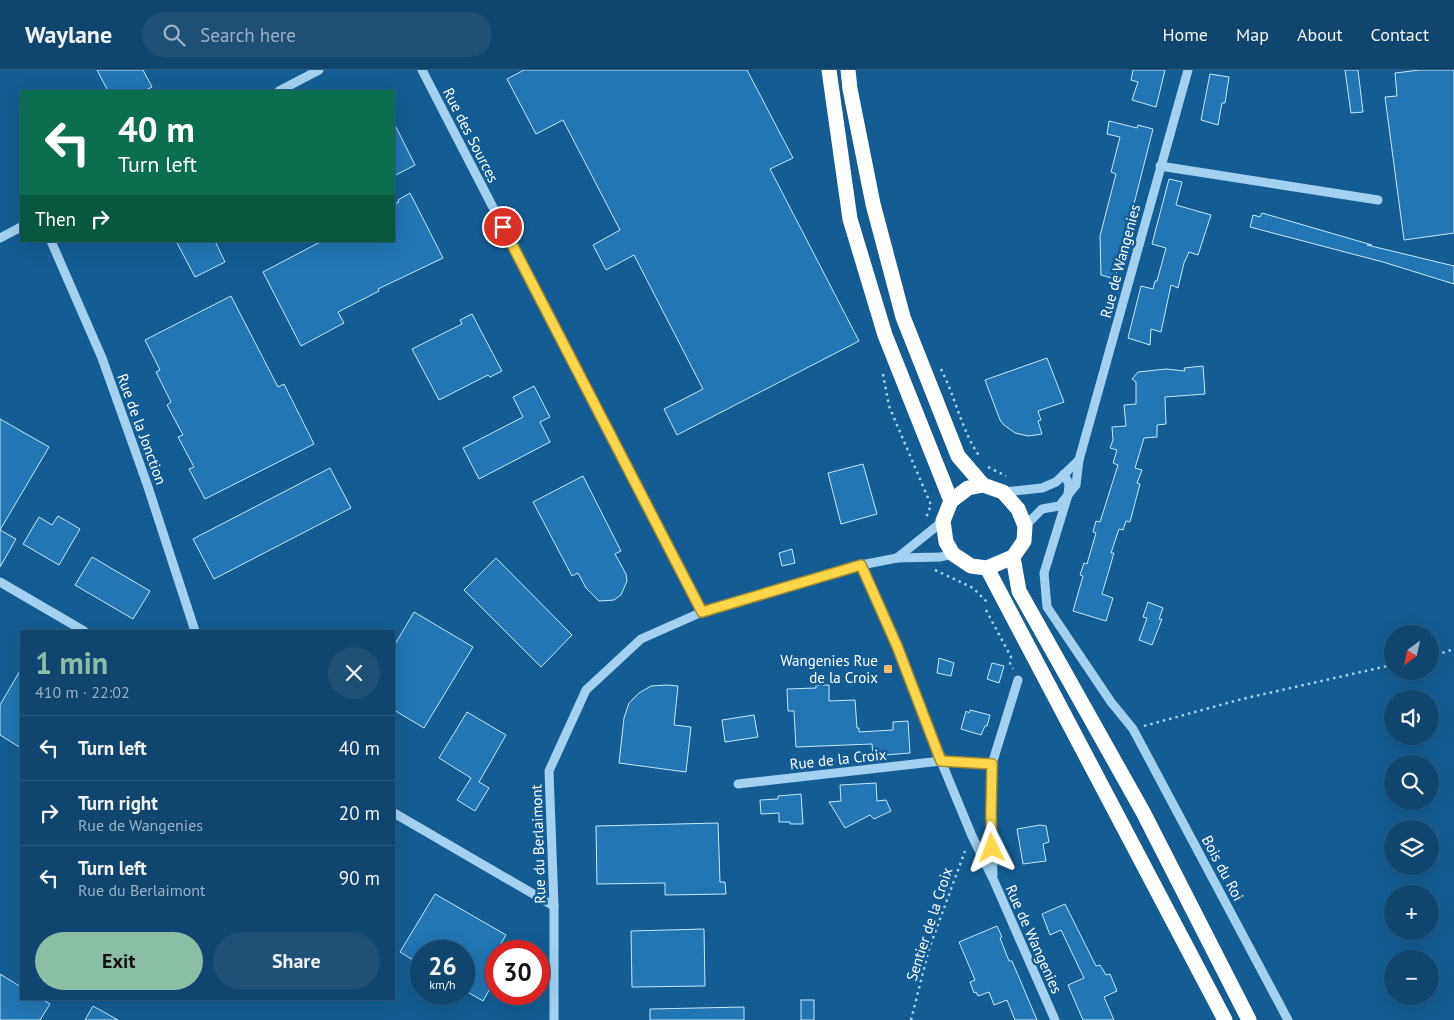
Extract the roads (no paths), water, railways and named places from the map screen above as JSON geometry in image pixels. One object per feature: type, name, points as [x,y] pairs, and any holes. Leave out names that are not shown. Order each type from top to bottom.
[{"type":"highway","points":[[829,70],[850,219],[886,335],[951,501]]},
{"type":"highway","points":[[848,70],[850,89],[873,204],[903,317],[958,456],[982,484],[1004,492],[1018,509],[1025,526],[1024,541],[1013,557],[987,568],[972,566],[954,554],[946,542],[943,521],[951,501],[968,488],[982,484]]},
{"type":"highway","points":[[1013,557],[1019,591],[1143,812],[1249,1020]]},
{"type":"highway","points":[[987,568],[1225,1020]]},
{"type":"street","points":[[281,90],[319,70]]},
{"type":"street","name":"Rue des Sources","points":[[422,70],[702,612]]},
{"type":"street","name":"Rue de Wangenies","points":[[1068,495],[1076,485],[1079,460],[1188,70]]},
{"type":"street","points":[[1160,166],[1378,200]]},
{"type":"street","points":[[0,238],[20,228]]},
{"type":"street","name":"Rue de la Jonction","points":[[51,242],[102,358],[148,484],[195,630]]},
{"type":"street","points":[[1004,492],[1042,488],[1056,482],[1079,460]]},
{"type":"street","name":"Rue de Wangenies","points":[[1047,607],[1044,573],[1068,495],[1069,484],[1064,474]]},
{"type":"street","points":[[1025,526],[1042,510],[1059,506],[1068,495]]},
{"type":"street","name":"Rue du Berlaimont","points":[[897,558],[943,521]]},
{"type":"street","name":"Rue du Berlaimont","points":[[554,1020],[554,906],[549,771],[586,690],[641,639],[702,612],[861,565],[897,558],[941,557],[954,554]]},
{"type":"street","name":"Rue de Wangenies","points":[[861,565],[897,646],[972,836],[994,880],[1055,1020]]},
{"type":"street","points":[[0,582],[82,630]]},
{"type":"street","name":"Bois du Roi","points":[[1047,607],[1111,702],[1134,728],[1288,1020]]},
{"type":"street","points":[[994,880],[991,815],[992,764],[1018,680]]},
{"type":"street","name":"Rue de la Croix","points":[[738,784],[941,761],[992,764]]},
{"type":"street","points":[[395,814],[554,906]]},
{"type":"place","name":"Wangenies Rue de la Croix","points":[[888,669]]}]
